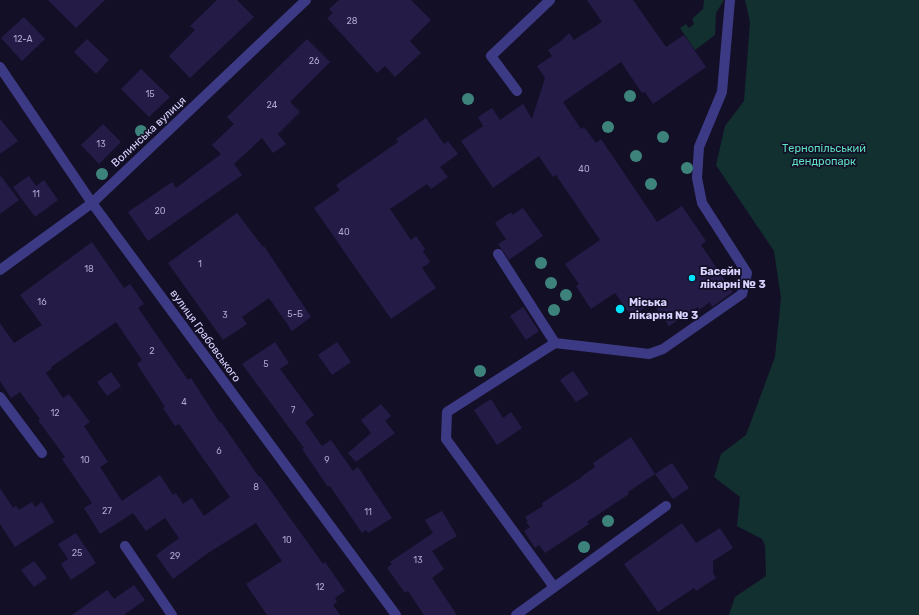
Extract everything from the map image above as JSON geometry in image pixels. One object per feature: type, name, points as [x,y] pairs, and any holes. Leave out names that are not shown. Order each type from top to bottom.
[{"type":"street","name":"Волинська вулиця","points":[[0,270],[92,203],[306,0]]},
{"type":"street","points":[[517,91],[492,56],[550,0]]},
{"type":"street","points":[[554,587],[446,439],[447,412],[555,343],[649,354],[663,348],[742,294],[747,273],[702,203],[696,178],[699,147],[722,92],[730,0]]},
{"type":"street","name":"вулиця Грабовського","points":[[0,67],[92,203],[396,615]]},
{"type":"street","points":[[498,254],[555,343]]},
{"type":"street","points":[[0,397],[42,453]]},
{"type":"street","points":[[516,615],[666,506]]},
{"type":"street","points":[[125,546],[172,615]]},
{"type":"green space","points":[[704,0],[724,0],[716,13],[715,35],[695,50],[680,28],[686,24],[689,28],[694,24],[692,19],[703,9]]},
{"type":"green space","name":"Тернопільський дендропарк","points":[[745,0],[919,0],[919,615],[729,615],[735,597],[766,576],[765,546],[762,539],[737,526],[740,497],[714,477],[721,454],[746,435],[775,357],[781,298],[774,251],[716,165],[725,126],[744,101],[750,22]]},
{"type":"building","points":[[48,0],[105,0],[76,28]]},
{"type":"building","points":[[217,0],[237,0],[254,17],[190,78],[169,56],[195,30],[190,26]]},
{"type":"building","points":[[339,0],[411,0],[431,20],[410,41],[421,53],[395,77],[385,66],[377,73],[327,18],[333,13],[329,9]]},
{"type":"building","points":[[587,0],[633,0],[666,47],[684,35],[706,67],[653,104],[645,92],[642,93],[621,62],[563,102],[581,129],[584,127],[596,143],[601,139],[657,222],[682,206],[706,241],[701,245],[733,292],[712,307],[710,302],[699,310],[698,307],[669,326],[652,302],[632,317],[615,293],[591,309],[576,286],[579,284],[565,264],[600,240],[556,175],[553,177],[539,156],[493,188],[461,141],[483,126],[478,117],[492,108],[500,120],[523,104],[532,119],[545,78],[537,66],[552,56],[548,50],[569,33],[574,40],[602,22]]},
{"type":"building","points":[[24,17],[45,39],[22,61],[1,38]]},
{"type":"building","points":[[87,39],[109,60],[96,74],[74,52]]},
{"type":"building","points":[[307,39],[330,62],[290,102],[300,112],[278,134],[286,144],[273,153],[262,138],[234,164],[242,175],[148,241],[128,212],[172,182],[176,188],[221,154],[212,145],[234,124],[227,117]]},
{"type":"building","points":[[141,69],[170,97],[149,117],[121,89]]},
{"type":"building","points":[[426,118],[444,144],[448,141],[458,154],[440,167],[448,177],[431,189],[427,184],[390,209],[411,240],[416,236],[425,249],[423,251],[430,262],[422,268],[436,288],[391,319],[314,208],[340,190],[336,185],[398,142],[396,139]]},
{"type":"building","points":[[0,119],[18,141],[0,154]]},
{"type":"building","points":[[103,124],[121,142],[99,164],[81,145]]},
{"type":"building","points":[[0,175],[19,200],[0,214]]},
{"type":"building","points":[[29,176],[36,186],[44,180],[58,200],[35,217],[13,187]]},
{"type":"building","points":[[523,208],[543,236],[509,260],[498,244],[506,239],[495,223],[511,212],[512,215]]},
{"type":"building","points":[[237,213],[263,247],[264,246],[311,317],[292,331],[269,298],[242,317],[247,324],[223,340],[168,263]]},
{"type":"building","points":[[92,242],[124,288],[130,284],[144,304],[138,308],[188,380],[191,378],[220,423],[221,422],[259,477],[260,476],[323,564],[325,562],[345,591],[335,598],[337,602],[333,605],[340,615],[267,615],[246,584],[282,561],[256,523],[208,553],[173,579],[156,555],[179,538],[165,518],[146,531],[133,513],[100,534],[84,508],[92,503],[62,459],[65,457],[20,392],[11,398],[0,381],[0,323],[14,343],[42,325],[20,295]],"holes":[[[116,322],[142,360],[137,364],[165,407],[163,408],[175,426],[179,424],[230,497],[204,516],[192,498],[183,504],[176,493],[173,495],[160,475],[122,501],[100,467],[108,462],[84,426],[90,422],[69,394],[63,398],[46,373],[52,368],[51,367]]]},
{"type":"building","points":[[523,307],[539,331],[526,340],[510,316]]},
{"type":"building","points":[[275,342],[289,363],[280,369],[314,415],[305,422],[322,446],[331,440],[353,471],[358,467],[392,518],[368,533],[366,530],[362,533],[330,486],[328,487],[302,449],[304,448],[242,364]]},
{"type":"building","points":[[337,342],[351,362],[332,375],[318,355]]},
{"type":"building","points":[[573,371],[589,394],[576,402],[560,380]]},
{"type":"building","points":[[111,372],[121,386],[107,396],[97,382]]},
{"type":"building","points":[[491,399],[503,418],[511,412],[522,428],[497,445],[474,410]]},
{"type":"building","points":[[381,404],[391,416],[385,421],[395,433],[356,462],[348,453],[371,433],[361,420]]},
{"type":"building","points":[[631,437],[655,474],[628,492],[629,494],[587,522],[589,524],[545,553],[539,545],[535,548],[524,531],[530,527],[526,522],[528,521],[525,517],[543,506],[542,503],[582,477],[595,467],[593,463]]},
{"type":"building","points":[[672,463],[689,488],[673,499],[655,474]]},
{"type":"building","points":[[0,488],[13,508],[16,506],[19,510],[32,502],[35,507],[42,502],[54,522],[15,547],[0,524]]},
{"type":"building","points":[[442,511],[457,536],[432,551],[444,569],[432,578],[457,615],[424,615],[408,591],[405,593],[387,568],[392,564],[390,562],[433,533],[425,520]]},
{"type":"building","points":[[682,523],[696,543],[720,528],[733,548],[713,561],[713,573],[716,578],[696,591],[694,588],[658,612],[624,564]]},
{"type":"building","points":[[76,533],[96,563],[71,580],[61,564],[68,559],[58,544]]},
{"type":"building","points":[[34,561],[47,578],[34,587],[21,570]]},
{"type":"building","points":[[134,585],[145,600],[125,615],[72,615],[107,590],[114,599]]},
{"type":"place","name":"Басейн лікарні № 3","points":[[692,278]]},
{"type":"place","name":"Міська лікарня № 3","points":[[620,309]]}]
